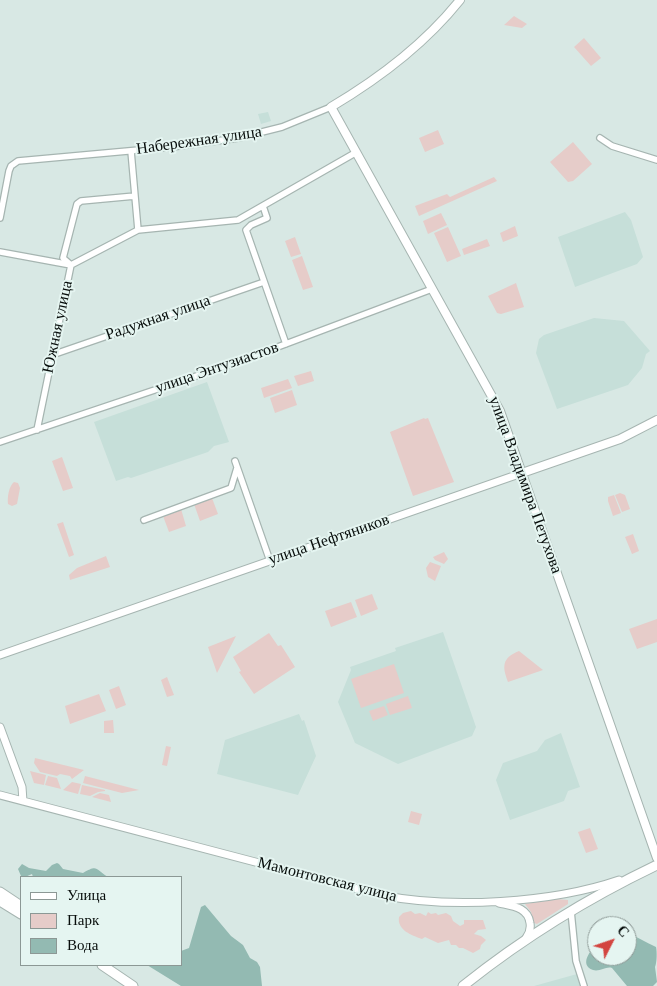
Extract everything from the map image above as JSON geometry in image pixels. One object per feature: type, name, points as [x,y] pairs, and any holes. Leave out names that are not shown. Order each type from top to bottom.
[{"type":"main road","name":"Набережная улица","points":[[331,107],[404,58],[436,28],[460,0]]},
{"type":"main road","name":"улица Владимира Петухова","points":[[331,107],[496,402],[657,858]]},
{"type":"main road","name":"улица Нефтяников","points":[[522,473],[609,443],[634,433],[657,420]]},
{"type":"main road","name":"Мамонтовская улица","points":[[637,875],[657,865]]},
{"type":"main road","points":[[463,986],[522,942],[570,911],[637,875]]},
{"type":"main road","points":[[0,892],[4,899],[20,913]]},
{"type":"main road","points":[[4,899],[20,906]]},
{"type":"main road","points":[[104,966],[135,986]]},
{"type":"main road","points":[[471,986],[488,966]]},
{"type":"street","name":"Набережная улица","points":[[0,218],[9,171],[14,163],[21,160],[132,151],[253,135],[289,124],[331,107]]},
{"type":"street","points":[[600,138],[612,146],[657,160]]},
{"type":"street","points":[[132,151],[138,230]]},
{"type":"street","name":"Южная улица","points":[[37,430],[71,266],[138,230],[238,220],[356,154]]},
{"type":"street","points":[[71,266],[63,258],[77,204],[81,201],[135,196]]},
{"type":"street","points":[[263,206],[267,218],[251,225],[246,230],[286,344]]},
{"type":"street","points":[[0,252],[71,266]]},
{"type":"street","name":"Радужная улица","points":[[52,355],[264,282]]},
{"type":"street","name":"улица Энтузиастов","points":[[0,442],[226,366],[432,290]]},
{"type":"street","points":[[235,461],[270,561]]},
{"type":"street","points":[[144,520],[231,488],[237,468]]},
{"type":"street","name":"улица Нефтяников","points":[[0,655],[522,473]]},
{"type":"street","points":[[0,727],[22,787],[23,801]]},
{"type":"street","name":"Мамонтовская улица","points":[[0,795],[386,896],[431,901],[491,901],[580,891],[637,875]]},
{"type":"street","points":[[491,901],[515,906],[525,912],[529,919],[530,931],[522,942]]},
{"type":"street","points":[[570,911],[576,961],[584,986]]},
{"type":"shaded area","points":[[268,112],[271,121],[261,124],[258,114]]},
{"type":"shaded area","points":[[625,212],[631,220],[643,257],[637,264],[575,287],[558,237]]},
{"type":"shaded area","points":[[594,318],[624,321],[650,351],[646,354],[642,368],[628,385],[557,409],[536,353],[539,339],[544,335]]},
{"type":"shaded area","points":[[207,382],[229,442],[214,446],[208,452],[131,478],[128,477],[116,481],[94,422]]},
{"type":"shaded area","points":[[443,632],[476,727],[472,736],[398,764],[355,743],[338,702],[351,670],[350,667],[396,651],[395,648]]},
{"type":"shaded area","points":[[299,714],[302,721],[304,720],[316,756],[298,795],[217,774],[225,740]]},
{"type":"shaded area","points":[[561,733],[580,787],[568,791],[564,801],[510,820],[496,780],[503,763],[537,751],[545,740]]},
{"type":"shaded area","points":[[577,974],[583,986],[534,986]]},
{"type":"green space","points":[[514,16],[527,24],[522,28],[504,25]]},
{"type":"green space","points":[[584,38],[601,58],[591,66],[574,47]]},
{"type":"green space","points":[[438,130],[444,144],[425,152],[419,138]]},
{"type":"green space","points":[[573,142],[592,164],[573,181],[568,182],[550,162]]},
{"type":"green space","points":[[494,177],[497,181],[419,216],[415,206],[447,194],[450,197]]},
{"type":"green space","points":[[441,213],[447,225],[428,234],[423,221]]},
{"type":"green space","points":[[515,226],[518,236],[503,242],[500,233]]},
{"type":"green space","points":[[448,227],[461,256],[447,262],[434,233]]},
{"type":"green space","points":[[295,237],[301,254],[291,257],[285,241]]},
{"type":"green space","points":[[487,239],[490,246],[464,255],[462,249]]},
{"type":"green space","points":[[302,256],[313,287],[303,290],[292,260]]},
{"type":"green space","points":[[516,283],[524,307],[501,314],[497,313],[488,296]]},
{"type":"green space","points":[[311,371],[314,381],[298,386],[294,376]]},
{"type":"green space","points":[[288,379],[292,388],[264,398],[261,388]]},
{"type":"green space","points":[[292,390],[297,405],[275,413],[270,398]]},
{"type":"green space","points":[[428,418],[454,482],[413,496],[390,432]]},
{"type":"green space","points":[[62,457],[73,488],[63,491],[52,461]]},
{"type":"green space","points":[[14,482],[18,483],[20,488],[17,504],[12,506],[8,504],[8,498]]},
{"type":"green space","points":[[620,493],[625,495],[630,509],[622,512],[615,495]]},
{"type":"green space","points":[[614,495],[621,513],[613,516],[608,497]]},
{"type":"green space","points":[[212,498],[218,514],[200,521],[194,504]]},
{"type":"green space","points":[[181,509],[186,526],[169,532],[163,516]]},
{"type":"green space","points":[[63,522],[74,555],[69,557],[57,524]]},
{"type":"green space","points":[[633,534],[639,551],[632,554],[625,537]]},
{"type":"green space","points":[[444,552],[448,559],[444,564],[433,557]]},
{"type":"green space","points":[[106,556],[110,567],[70,580],[69,575],[77,568]]},
{"type":"green space","points":[[430,562],[441,566],[435,581],[428,577],[426,568]]},
{"type":"green space","points":[[372,594],[378,609],[361,616],[355,600]]},
{"type":"green space","points":[[351,602],[357,617],[331,627],[325,611]]},
{"type":"green space","points":[[657,619],[657,642],[637,649],[629,629]]},
{"type":"green space","points":[[269,633],[278,646],[281,645],[295,667],[254,694],[239,672],[241,671],[233,657]]},
{"type":"green space","points":[[236,636],[217,673],[208,647]]},
{"type":"green space","points":[[519,651],[543,670],[508,682],[504,667],[506,660]]},
{"type":"green space","points":[[394,664],[404,693],[361,708],[351,679]]},
{"type":"green space","points":[[167,677],[174,695],[167,697],[161,680]]},
{"type":"green space","points":[[119,686],[126,705],[116,709],[109,690]]},
{"type":"green space","points":[[99,694],[106,711],[70,724],[65,706]]},
{"type":"green space","points":[[408,696],[412,708],[390,715],[386,704]]},
{"type":"green space","points":[[384,706],[388,715],[373,721],[369,711]]},
{"type":"green space","points":[[113,720],[114,733],[104,733],[104,721]]},
{"type":"green space","points":[[166,746],[171,747],[167,766],[162,765]]},
{"type":"green space","points":[[35,758],[84,770],[72,779],[70,776],[60,774],[57,776],[40,772],[34,763]]},
{"type":"green space","points":[[30,771],[46,775],[44,785],[34,783]]},
{"type":"green space","points":[[48,776],[57,778],[61,789],[45,785]]},
{"type":"green space","points":[[85,776],[139,790],[122,793],[83,783]]},
{"type":"green space","points":[[72,782],[81,784],[78,794],[63,790]]},
{"type":"green space","points":[[82,785],[105,791],[90,796],[80,794]]},
{"type":"green space","points":[[100,793],[109,795],[111,802],[92,797]]},
{"type":"green space","points":[[411,811],[422,814],[419,825],[408,822]]},
{"type":"green space","points":[[590,828],[598,849],[586,853],[578,832]]},
{"type":"green space","points":[[556,899],[568,900],[568,904],[537,924],[534,923],[531,912],[525,904]]},
{"type":"green space","points":[[411,911],[415,914],[420,913],[426,916],[428,912],[438,915],[446,913],[460,926],[464,924],[464,920],[483,920],[486,929],[478,930],[474,934],[486,940],[480,949],[473,953],[456,945],[451,945],[449,940],[438,943],[425,937],[422,939],[409,934],[402,929],[399,917],[403,913]]},
{"type":"water","points":[[57,863],[63,869],[83,873],[94,868],[106,876],[33,876],[32,874],[21,876],[18,869],[22,864],[29,868],[46,871]]},
{"type":"water","points":[[205,905],[231,936],[243,945],[250,958],[257,962],[260,967],[262,986],[181,986],[149,966],[182,966],[182,951],[189,948],[201,907]]},
{"type":"water","points":[[637,937],[656,947],[655,967],[657,982],[653,986],[627,986],[612,968],[593,970],[588,966],[637,966]]}]
